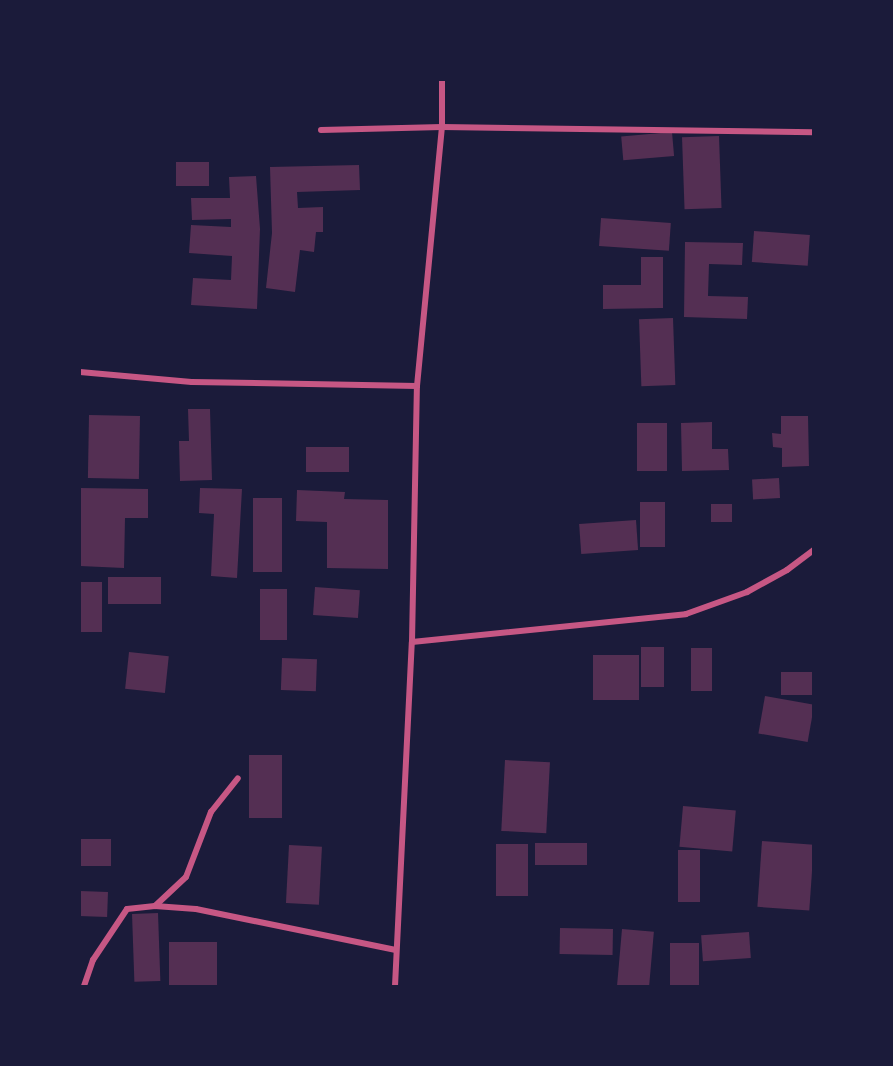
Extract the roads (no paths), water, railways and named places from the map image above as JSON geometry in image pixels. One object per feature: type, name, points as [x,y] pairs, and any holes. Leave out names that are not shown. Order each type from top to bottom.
[{"type":"street","points":[[395,987],[412,642],[417,386],[442,127],[442,80]]},
{"type":"street","points":[[321,130],[442,127],[813,132]]},
{"type":"street","points":[[80,372],[192,382],[417,386]]},
{"type":"street","points":[[412,642],[686,614],[747,592],[787,570],[813,550]]},
{"type":"street","points":[[155,906],[186,877],[211,812],[238,778]]},
{"type":"street","points":[[84,987],[93,960],[127,909],[155,906],[196,909],[396,950]]}]
